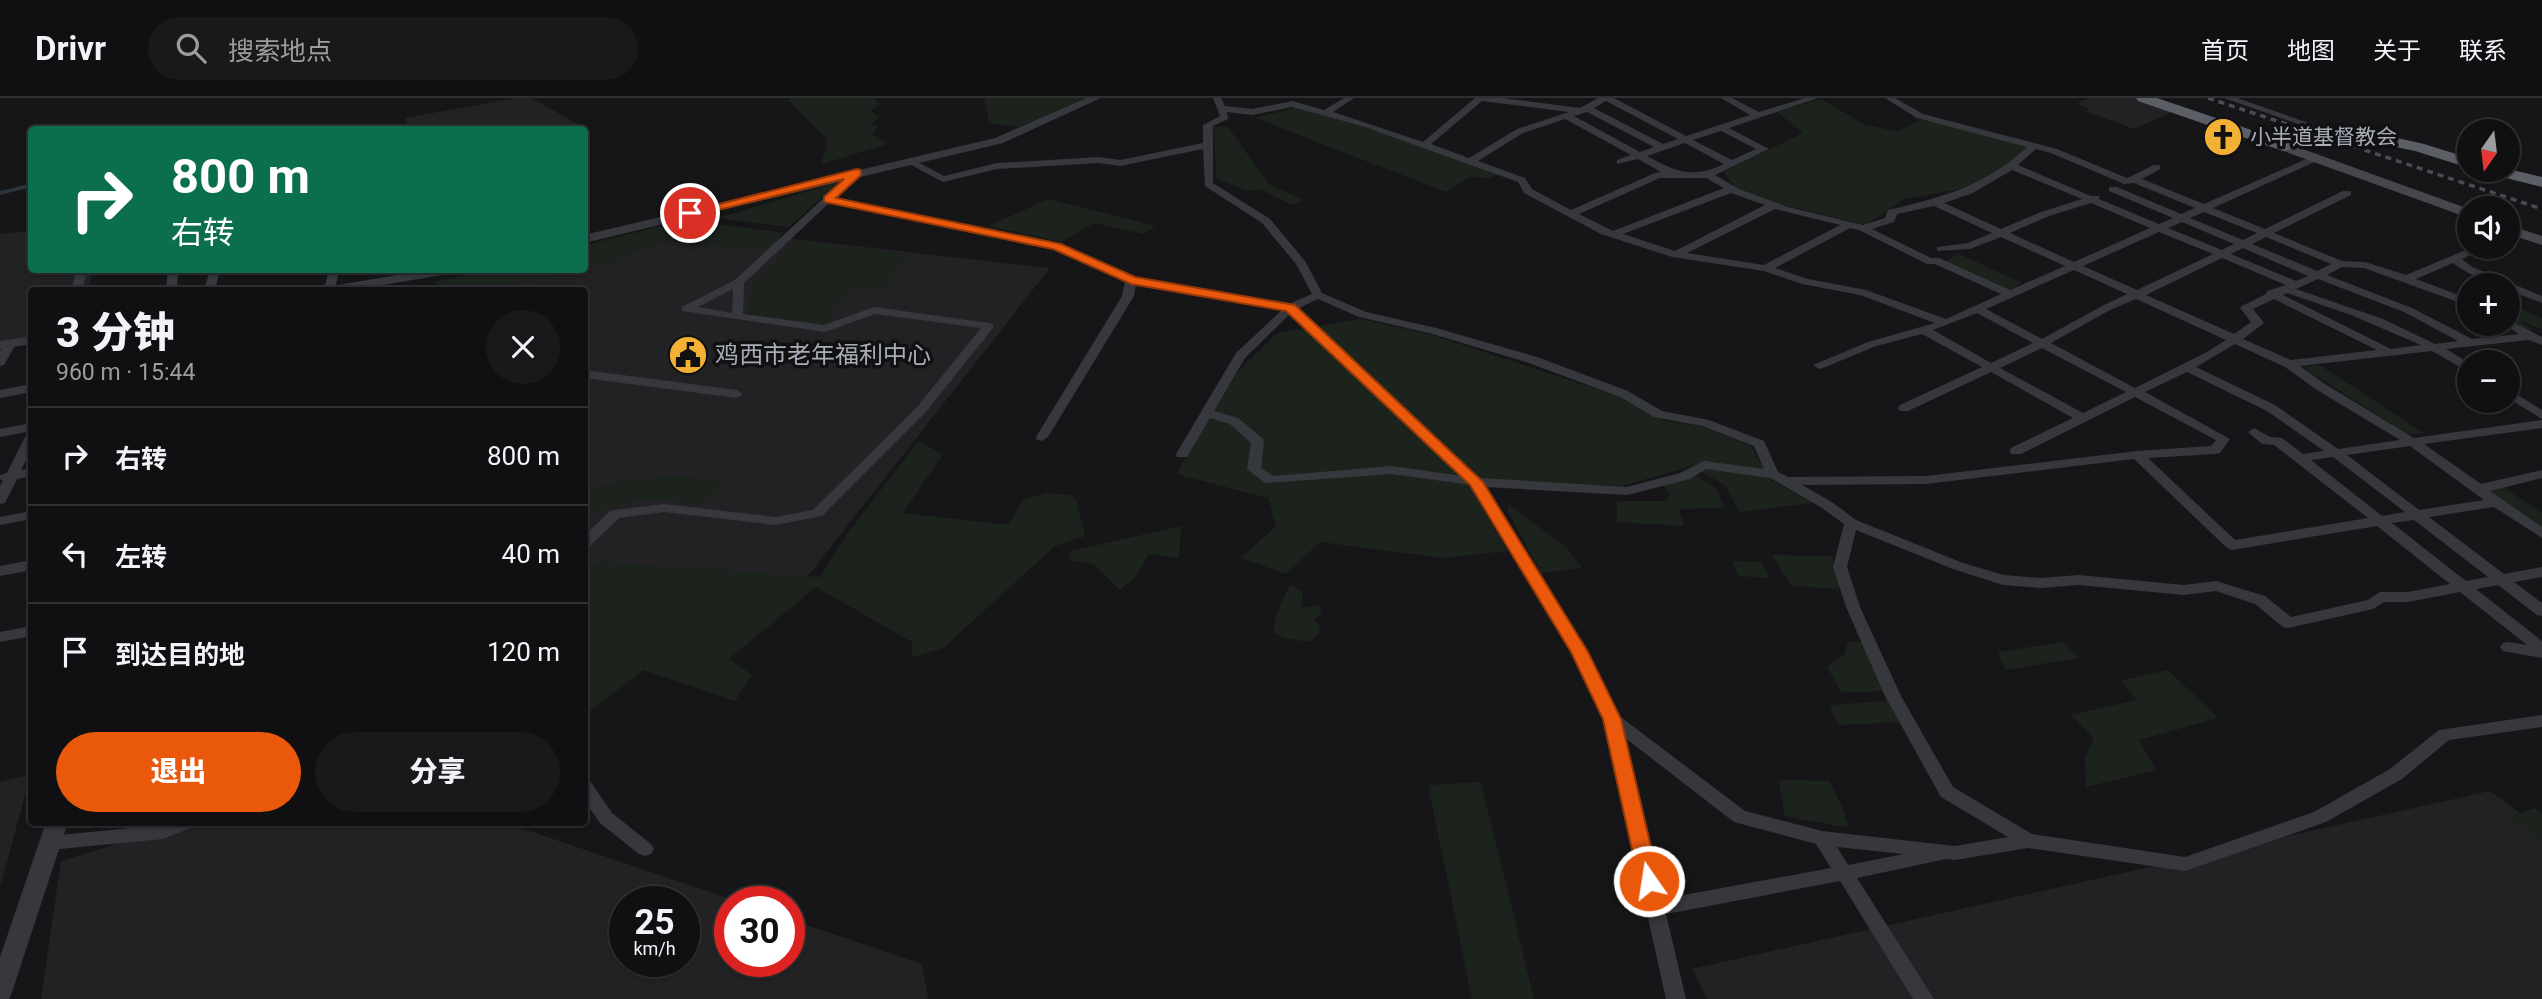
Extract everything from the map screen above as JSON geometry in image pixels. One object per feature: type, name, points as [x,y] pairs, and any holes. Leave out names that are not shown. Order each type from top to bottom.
[{"type":"highway","points":[[2143,98],[2283,146],[2332,134],[2367,136],[2457,160]]},
{"type":"highway","points":[[2248,135],[2288,142],[2305,141]]},
{"type":"highway","points":[[2520,177],[2542,182]]},
{"type":"main road","points":[[2283,146],[2457,210]]},
{"type":"main road","points":[[2520,235],[2542,242]]},
{"type":"street","points":[[588,238],[857,172],[999,141],[1095,98]]},
{"type":"street","points":[[1325,113],[1350,98]]},
{"type":"street","points":[[1425,145],[1480,98],[1585,109],[1663,148]]},
{"type":"street","points":[[1471,162],[1520,131],[1567,116],[1606,98],[1731,163]]},
{"type":"street","points":[[1725,98],[1758,115]]},
{"type":"street","points":[[1620,162],[1814,98]]},
{"type":"street","points":[[1889,98],[1920,116],[2035,145],[2340,264],[2365,265],[2457,298]]},
{"type":"street","points":[[2228,98],[2332,134]]},
{"type":"street","points":[[1219,103],[1252,111],[1292,104],[1325,113],[1522,180],[1528,191],[1570,214],[1615,234],[1676,255],[1766,268],[1806,282],[1862,292],[1946,323]]},
{"type":"street","points":[[1219,103],[1226,117],[1208,125],[1208,184],[1266,221],[1301,262],[1318,295],[1363,315],[1432,330],[1533,360],[1624,394],[1658,414],[1705,423],[1759,444],[1773,474]]},
{"type":"street","points":[[1567,116],[1673,175]]},
{"type":"street","points":[[1570,214],[1658,175],[1708,175],[1764,149],[1721,128]]},
{"type":"street","points":[[909,161],[943,179],[997,166],[1099,160],[1120,163],[1209,145]]},
{"type":"street","points":[[1863,229],[1890,220],[1892,212],[1937,204],[1998,178],[2014,167],[2035,145]]},
{"type":"street","points":[[1819,365],[1872,344],[1946,323],[2316,158]]},
{"type":"street","points":[[2014,167],[2224,254],[2390,353]]},
{"type":"street","points":[[1941,249],[1970,246],[2094,199],[2157,167]]},
{"type":"street","points":[[588,540],[615,514],[664,508],[776,521],[817,513],[922,410],[989,326],[874,310],[825,329],[686,309],[740,282],[857,172]]},
{"type":"street","points":[[1708,175],[1731,189],[1774,205],[1863,229],[1931,262],[1935,260],[2009,294]]},
{"type":"street","points":[[1615,234],[1731,189]]},
{"type":"street","points":[[2113,190],[2408,310],[2470,343]]},
{"type":"street","points":[[1904,408],[2045,342],[2106,308],[2137,296],[2347,193]]},
{"type":"street","points":[[828,200],[1057,246],[1131,280],[1290,307],[1476,482],[1580,652],[1612,719],[1676,999]]},
{"type":"street","points":[[1937,204],[2289,365],[2412,442],[2542,534]]},
{"type":"street","points":[[1676,255],[1774,205]]},
{"type":"street","points":[[1766,268],[1850,224]]},
{"type":"street","points":[[2406,279],[2455,259],[2477,273]]},
{"type":"street","points":[[2016,451],[2211,355],[2258,323],[2246,308],[2282,289],[2320,276],[2340,264]]},
{"type":"street","points":[[349,287],[430,273]]},
{"type":"street","points":[[1042,437],[1128,296],[1131,280]]},
{"type":"street","points":[[737,317],[740,282]]},
{"type":"street","points":[[2282,289],[2346,307],[2437,347],[2457,360]]},
{"type":"street","points":[[2520,291],[2542,300]]},
{"type":"street","points":[[1182,454],[1240,356],[1290,307],[1318,295]]},
{"type":"street","points":[[1882,300],[1990,368],[2082,418]]},
{"type":"street","points":[[1786,481],[1926,480],[2137,455],[2215,450],[2224,439],[2045,342],[1977,309]]},
{"type":"street","points":[[2520,330],[2537,339]]},
{"type":"street","points":[[2289,365],[2470,343],[2537,339]]},
{"type":"street","points":[[0,362],[5,345],[28,341]]},
{"type":"street","points":[[2187,367],[2271,408],[2336,453],[2542,611]]},
{"type":"street","points":[[588,375],[737,394]]},
{"type":"street","points":[[0,394],[28,389]]},
{"type":"street","points":[[2520,401],[2542,415]]},
{"type":"street","points":[[1205,412],[1234,421],[1258,442],[1254,469],[1270,480],[1392,470],[1476,482],[1627,491],[1685,476],[1704,465],[1773,474],[1827,505],[1851,523],[1958,566],[2003,580],[2041,583],[2079,580],[2184,590],[2216,586],[2260,600],[2288,623],[2373,604],[2380,597],[2408,597],[2542,572]]},
{"type":"street","points":[[2300,458],[2542,424]]},
{"type":"street","points":[[0,433],[28,428]]},
{"type":"street","points":[[2254,432],[2267,441],[2277,441],[2300,458],[2542,651]]},
{"type":"street","points":[[0,500],[6,477],[28,441]]},
{"type":"street","points":[[2137,455],[2232,545],[2496,502]]},
{"type":"street","points":[[6,477],[28,473]]},
{"type":"street","points":[[2479,489],[2542,474]]},
{"type":"street","points":[[0,521],[28,516]]},
{"type":"street","points":[[1851,523],[1840,567],[1853,607],[1893,696],[1947,792],[2028,841]]},
{"type":"street","points":[[0,571],[28,566]]},
{"type":"street","points":[[0,637],[28,629]]},
{"type":"street","points":[[2508,647],[2542,651]]},
{"type":"street","points":[[1612,719],[1740,817],[1822,838],[1955,853]]},
{"type":"street","points":[[1656,908],[2028,841],[2185,864],[2320,817],[2396,774],[2445,734],[2542,721]]},
{"type":"street","points":[[588,792],[606,818],[645,849]]},
{"type":"street","points":[[0,992],[53,833],[163,832],[177,826]]},
{"type":"street","points":[[1822,838],[1924,999]]},
{"type":"shaded area","points":[[516,98],[532,98],[581,126],[409,126],[405,118]]},
{"type":"shaded area","points":[[873,98],[880,104],[871,111],[880,117],[871,124],[878,126],[872,134],[888,144],[821,164],[827,146],[826,138],[788,100]]},
{"type":"shaded area","points":[[984,98],[1085,98],[1019,127],[989,123]]},
{"type":"shaded area","points":[[2089,98],[2139,98],[2174,111],[2134,129],[2085,111],[2090,109],[2076,104]]},
{"type":"shaded area","points":[[1821,99],[1864,124],[1898,132],[1921,119],[2029,145],[1997,175],[1955,190],[1904,199],[1866,225],[1784,205],[1736,188],[1723,172],[1803,133],[1777,112]]},
{"type":"shaded area","points":[[1294,108],[1359,125],[1499,174],[1491,178],[1470,177],[1446,192],[1255,118]]},
{"type":"shaded area","points":[[1214,127],[1228,127],[1269,184],[1303,200],[1293,205],[1259,189],[1248,191],[1219,180],[1216,176]]},
{"type":"shaded area","points":[[839,182],[789,227],[718,218]]},
{"type":"shaded area","points":[[1049,199],[1155,226],[1144,234],[1094,223],[1062,242],[988,226]]},
{"type":"shaded area","points":[[686,220],[784,233],[769,246],[752,251],[690,242],[659,243],[627,254],[611,263],[588,267],[588,244]]},
{"type":"shaded area","points":[[686,227],[1050,268],[800,586],[588,569],[588,287],[464,287],[507,273],[588,273],[588,251]]},
{"type":"shaded area","points":[[28,231],[28,273],[92,273],[89,287],[28,287],[28,337],[0,342],[0,234]]},
{"type":"shaded area","points":[[798,240],[910,255],[881,290],[852,289],[822,325],[746,315],[752,286]]},
{"type":"shaded area","points":[[1959,254],[2022,283],[2009,290],[1945,261]]},
{"type":"shaded area","points":[[472,273],[565,273],[502,287],[437,287],[435,282]]},
{"type":"shaded area","points":[[2520,308],[2542,318],[2542,329],[2521,321],[2534,331],[2520,327]]},
{"type":"shaded area","points":[[1361,319],[1429,334],[1615,395],[1663,420],[1700,426],[1751,446],[1771,480],[1813,503],[1739,512],[1726,486],[1692,466],[1622,486],[1469,485],[1507,551],[1443,558],[1320,542],[1286,574],[1241,558],[1276,526],[1268,498],[1176,474],[1236,374],[1277,333]]},
{"type":"shaded area","points":[[2320,365],[2423,433],[2407,434],[2303,367]]},
{"type":"shaded area","points":[[918,441],[943,454],[903,513],[1008,525],[1023,500],[1047,493],[1071,495],[1077,502],[1085,536],[1055,546],[943,648],[912,657],[912,642],[816,587],[729,659],[752,675],[735,701],[643,670],[588,713],[588,567],[604,562],[820,577],[845,537]]},
{"type":"shaded area","points":[[678,475],[725,482],[705,503],[638,499],[588,514],[588,487]]},
{"type":"shaded area","points":[[1695,475],[1716,488],[1724,508],[1679,509],[1684,526],[1617,522],[1617,501],[1667,501],[1670,493],[1663,486]]},
{"type":"shaded area","points":[[2503,487],[2542,513],[2542,530],[2492,494],[2490,489]]},
{"type":"shaded area","points":[[1508,504],[1566,547],[1582,568],[1541,573],[1508,512]]},
{"type":"shaded area","points":[[1181,526],[1179,558],[1149,554],[1136,576],[1120,590],[1094,565],[1069,560],[1071,551]]},
{"type":"shaded area","points":[[1772,555],[1832,556],[1839,589],[1791,586]]},
{"type":"shaded area","points":[[1732,561],[1761,562],[1770,578],[1738,576]]},
{"type":"shaded area","points":[[1290,585],[1303,592],[1301,608],[1320,605],[1321,613],[1314,621],[1320,625],[1319,635],[1308,642],[1285,638],[1273,632],[1276,615]]},
{"type":"shaded area","points":[[1848,642],[1862,642],[1884,691],[1842,693],[1827,667],[1844,655]]},
{"type":"shaded area","points":[[2063,642],[2079,658],[2005,670],[1998,652]]},
{"type":"shaded area","points":[[2168,670],[2218,718],[2139,740],[2156,770],[2086,787],[2085,757],[2094,738],[2071,715],[2137,700],[2120,681]]},
{"type":"shaded area","points":[[1889,701],[1902,722],[1839,725],[1829,705]]},
{"type":"shaded area","points":[[28,775],[28,785],[0,887],[0,782]]},
{"type":"shaded area","points":[[1779,780],[1829,781],[1849,828],[1785,816]]},
{"type":"shaded area","points":[[1481,782],[1534,999],[1472,999],[1428,785]]},
{"type":"shaded area","points":[[2490,791],[2542,829],[2542,999],[1707,999],[1692,969]]},
{"type":"shaded area","points":[[2535,808],[2542,814],[2542,842],[2509,816]]},
{"type":"shaded area","points":[[175,826],[515,826],[693,886],[609,886],[609,977],[700,977],[700,889],[714,893],[714,977],[805,977],[805,924],[922,964],[928,999],[41,999],[61,861]]},
{"type":"waterway","points":[[0,193],[28,186]]},
{"type":"railway","points":[[2208,98],[2542,209]]},
{"type":"place","name":"小半道基督教会","points":[[2223,137]]},
{"type":"place","name":"鸡西市老年福利中心","points":[[688,355]]},
{"type":"route","points":[[690,213],[857,172],[828,200],[1057,246],[1131,280],[1290,307],[1476,482],[1580,652],[1612,719],[1649,881]]}]
